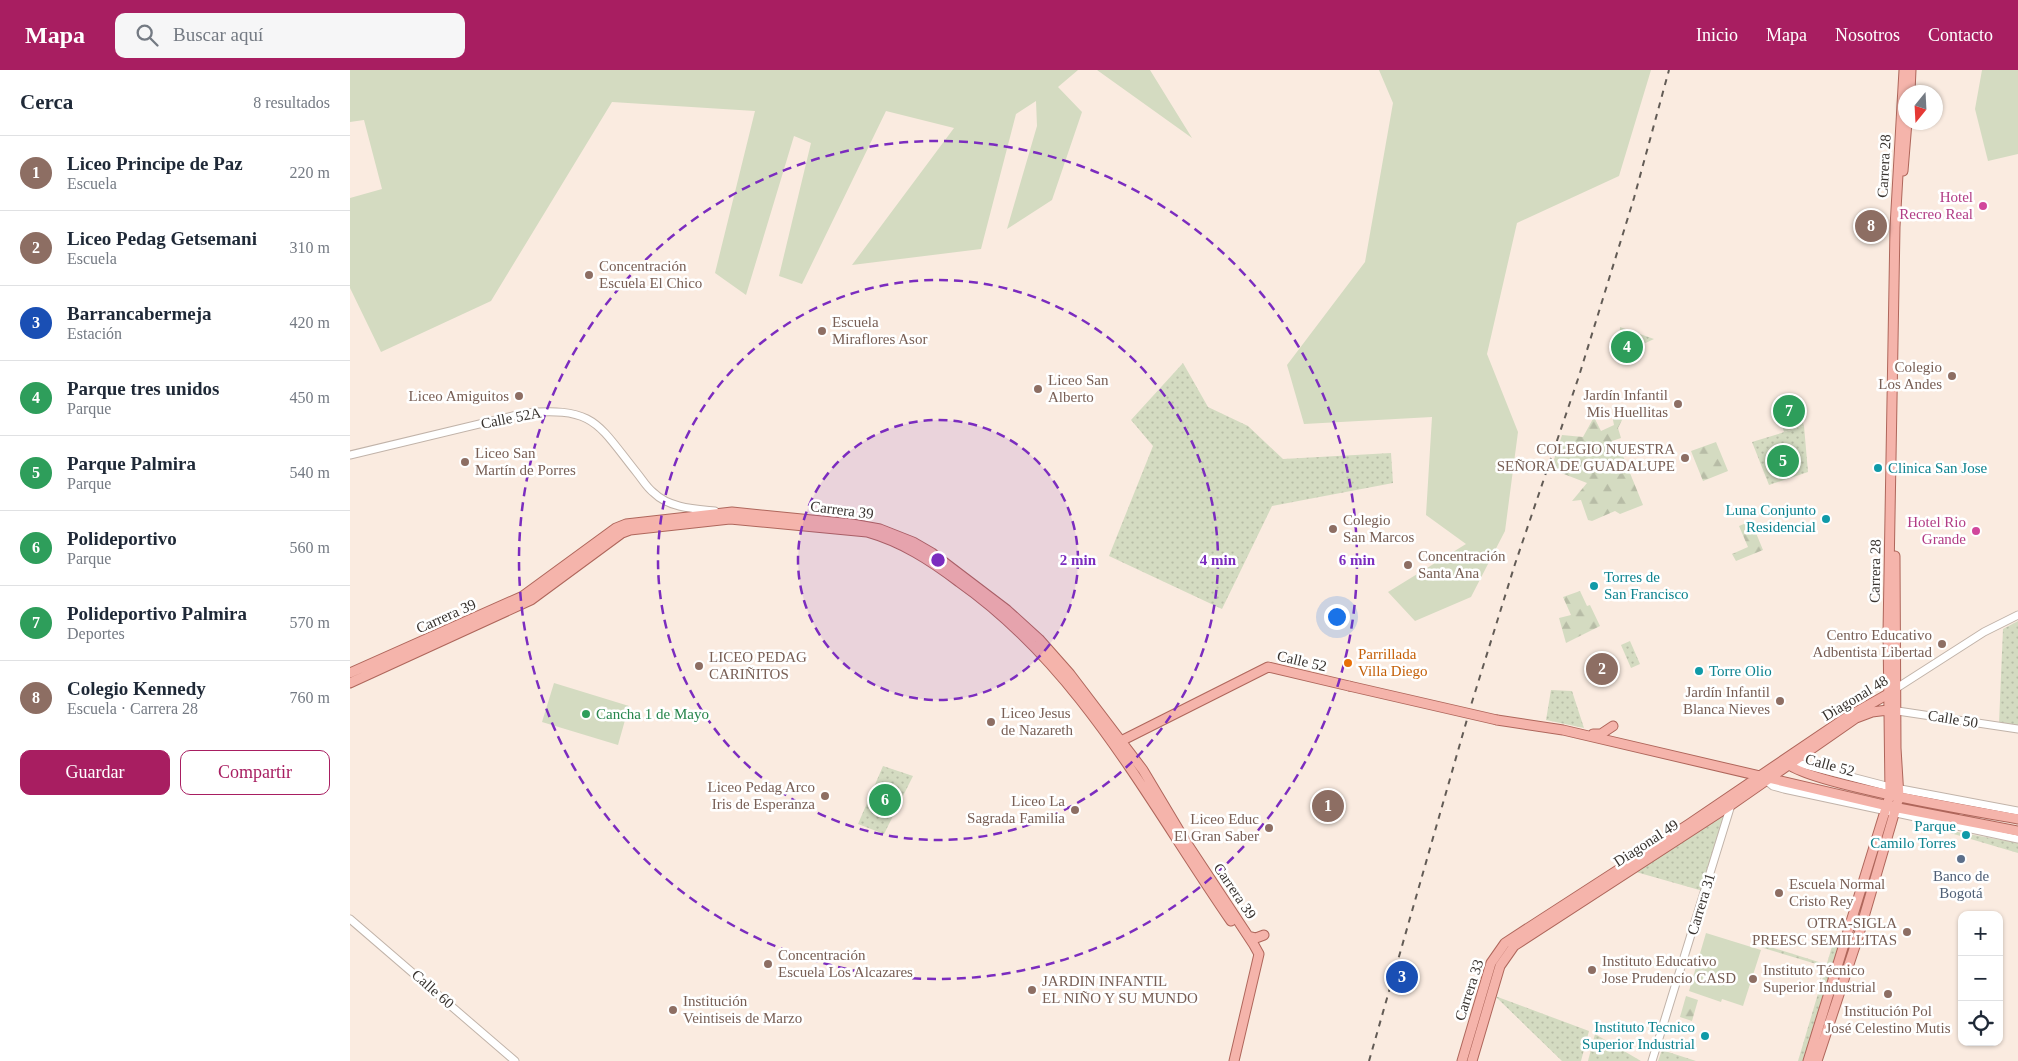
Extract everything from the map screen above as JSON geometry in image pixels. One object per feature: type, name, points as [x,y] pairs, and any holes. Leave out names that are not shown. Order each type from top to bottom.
[{"type":"main road","name":"Carrera 28","points":[[1817,1061],[1892,810],[1890,791],[1895,227],[1904,70]]},
{"type":"main road","points":[[1910,85],[1911,70]]},
{"type":"main road","name":"Carrera 28","points":[[1892,691],[1900,218],[1906,130]]},
{"type":"main road","name":"Carrera 39","points":[[350,674],[523,596],[616,528],[626,524],[726,513],[870,526],[913,542],[970,580],[1025,625],[1070,674],[1119,743],[1248,936],[1258,958]]},
{"type":"main road","name":"Carrera 39","points":[[350,682],[531,600],[622,533],[630,530],[730,519],[867,532],[888,538],[909,548],[967,587],[1020,630],[1043,655],[1119,743],[1190,862],[1258,958]]},
{"type":"main road","name":"Calle 52","points":[[1119,743],[1268,667],[1497,720],[1563,730],[1765,779],[1829,792],[1892,810],[2018,831]]},
{"type":"main road","name":"Diagonal 48","points":[[1788,762],[1844,719],[1892,691]]},
{"type":"main road","name":"Carrera 28","points":[[1808,1061],[1899,793],[1892,710]]},
{"type":"main road","name":"Diagonal 48","points":[[1788,762],[1856,718],[1872,712],[1892,710]]},
{"type":"main road","points":[[1563,730],[1598,735],[1613,726]]},
{"type":"main road","name":"Calle 52","points":[[1538,727],[1647,755],[1674,757]]},
{"type":"main road","name":"Calle 52","points":[[1788,762],[1800,772],[2018,819]]},
{"type":"main road","name":"Diagonal 49","points":[[1514,946],[1731,805],[1788,762]]},
{"type":"main road","name":"Diagonal 49","points":[[1516,934],[1765,779]]},
{"type":"main road","points":[[1829,792],[1838,801]]},
{"type":"main road","name":"Carrera 33","points":[[1462,1061],[1493,958],[1500,948],[1516,934]]},
{"type":"main road","points":[[1248,936],[1256,938],[1264,935]]},
{"type":"main road","name":"Carrera 33","points":[[1472,1061],[1502,961],[1514,946]]},
{"type":"main road","points":[[1234,1061],[1258,958]]},
{"type":"main road","points":[[1482,992],[1491,997]]},
{"type":"main road","points":[[1477,1006],[1487,1010]]},
{"type":"street","name":"Calle 52A","points":[[350,455],[525,413],[551,411],[572,413],[585,417],[600,426],[654,494],[672,503],[726,513]]},
{"type":"street","name":"Diagonal 48","points":[[1892,691],[1984,632],[2018,615]]},
{"type":"street","name":"Calle 50","points":[[1892,710],[2018,729]]},
{"type":"street","name":"Calle 52","points":[[1765,779],[1784,789],[1892,810],[2018,839]]},
{"type":"street","name":"Calle 52","points":[[1899,793],[2018,811]]},
{"type":"street","name":"Carrera 31","points":[[1652,1061],[1731,805]]},
{"type":"street","name":"Calle 60","points":[[350,919],[516,1061]]},
{"type":"green space","points":[[350,70],[1078,70],[1058,87],[1082,112],[1052,200],[1007,229],[1037,126],[1036,101],[1016,114],[981,249],[852,265],[954,128],[886,111],[802,284],[779,276],[811,143],[794,136],[746,295],[715,273],[755,111],[612,102],[491,301],[381,352],[350,288],[350,198],[382,189],[364,120],[350,122]]},
{"type":"green space","points":[[1097,70],[1150,70],[1192,138]]},
{"type":"green space","points":[[1379,70],[1651,70],[1619,176],[1517,223],[1487,354],[1518,432],[1505,531],[1471,597],[1415,621],[1388,592],[1466,544],[1426,515],[1432,417],[1304,424],[1287,365],[1365,262],[1393,103]]},
{"type":"green space","points":[[1982,70],[2018,70],[2018,154],[1988,161],[1975,109]]},
{"type":"green space","points":[[1620,327],[1654,339],[1618,356]]},
{"type":"green space","points":[[1183,363],[1208,407],[1248,426],[1283,459],[1391,453],[1393,483],[1272,506],[1222,609],[1109,556],[1153,446],[1131,420]]},
{"type":"green space","points":[[1796,399],[1804,426],[1784,432],[1776,405]]},
{"type":"green space","points":[[1632,409],[1631,415],[1623,418],[1618,428],[1621,438],[1612,441],[1608,453],[1605,454],[1623,456],[1643,505],[1620,514],[1615,511],[1592,521],[1588,520],[1581,500],[1572,501],[1587,483],[1551,469],[1562,435],[1583,437],[1594,417],[1601,431],[1614,425],[1612,415]]},
{"type":"green space","points":[[1804,426],[1808,472],[1769,485],[1752,442]]},
{"type":"green space","points":[[1716,442],[1728,471],[1703,481],[1691,451]]},
{"type":"green space","points":[[1751,521],[1763,550],[1736,561],[1732,554],[1748,547],[1739,526]]},
{"type":"green space","points":[[1580,591],[1587,606],[1590,605],[1600,626],[1566,643],[1559,618],[1571,615],[1563,597]]},
{"type":"green space","points":[[2018,621],[2018,726],[1999,723],[2003,629]]},
{"type":"green space","points":[[1630,641],[1640,664],[1631,668],[1621,645]]},
{"type":"green space","name":"Cancha 1 de Mayo","points":[[554,683],[629,706],[618,745],[542,722]]},
{"type":"green space","points":[[1551,690],[1572,691],[1584,728],[1546,720]]},
{"type":"green space","points":[[883,766],[913,776],[884,834],[858,824]]},
{"type":"green space","points":[[1728,813],[1703,891],[1636,872]]},
{"type":"green space","name":"Parque Camilo Torres","points":[[1930,827],[2018,843],[2018,853]]},
{"type":"green space","points":[[1706,933],[1761,950],[1743,1006],[1722,999],[1721,1002],[1689,991]]},
{"type":"green space","points":[[1836,933],[1847,936],[1808,1061],[1798,1061]]},
{"type":"green space","points":[[1761,944],[1825,964],[1817,993],[1823,966],[1760,947]]},
{"type":"green space","points":[[1495,996],[1589,1031],[1581,1061],[1562,1061]]},
{"type":"green space","points":[[1686,996],[1698,1000],[1692,1021],[1680,1017]]},
{"type":"green space","points":[[1595,1034],[1641,1061],[1588,1061]]},
{"type":"green space","points":[[1662,1050],[1696,1061],[1658,1061]]},
{"type":"railway","points":[[1369,1061],[1472,702],[1515,564],[1579,376],[1634,198],[1669,70]]},
{"type":"place","name":"Hotel Recreo Real","points":[[1983,206]]},
{"type":"place","name":"Colegio Kennedy","points":[[1871,226]]},
{"type":"place","name":"Concentración Escuela El Chico","points":[[589,275]]},
{"type":"place","name":"Escuela Miraflores Asor","points":[[822,331]]},
{"type":"place","name":"Parque tres unidos","points":[[1627,347]]},
{"type":"place","name":"Colegio Los Andes","points":[[1952,376]]},
{"type":"place","name":"Liceo San Alberto","points":[[1038,389]]},
{"type":"place","name":"Liceo Amiguitos","points":[[519,396]]},
{"type":"place","name":"Jardín Infantil Mis Huellitas","points":[[1678,404]]},
{"type":"place","name":"Polideportivo Palmira","points":[[1789,411]]},
{"type":"place","name":"COLEGIO NUESTRA SEÑORA DE GUADALUPE","points":[[1685,458]]},
{"type":"place","name":"Parque Palmira","points":[[1783,461]]},
{"type":"place","name":"Liceo San Martín de Porres","points":[[465,462]]},
{"type":"place","name":"Clinica San Jose","points":[[1878,468]]},
{"type":"place","name":"Luna Conjunto Residencial","points":[[1826,519]]},
{"type":"place","name":"Colegio San Marcos","points":[[1333,529]]},
{"type":"place","name":"Hotel Rio Grande","points":[[1976,531]]},
{"type":"place","name":"Concentración Santa Ana","points":[[1408,565]]},
{"type":"place","name":"Torres de San Francisco","points":[[1594,586]]},
{"type":"place","name":"Centro Educativo Adbentista Libertad","points":[[1942,644]]},
{"type":"place","name":"Parrillada Villa Diego","points":[[1348,663]]},
{"type":"place","name":"LICEO PEDAG CARIÑITOS","points":[[699,666]]},
{"type":"place","name":"Liceo Pedag Getsemani","points":[[1602,669]]},
{"type":"place","name":"Torre Olio","points":[[1699,671]]},
{"type":"place","name":"Jardín Infantil Blanca Nieves","points":[[1780,701]]},
{"type":"place","name":"Cancha 1 de Mayo","points":[[586,714]]},
{"type":"place","name":"Liceo Jesus de Nazareth","points":[[991,722]]},
{"type":"place","name":"Liceo Pedag Arco Iris de Esperanza","points":[[825,796]]},
{"type":"place","name":"Polideportivo","points":[[885,800]]},
{"type":"place","name":"Liceo Principe de Paz","points":[[1328,806]]},
{"type":"place","name":"Liceo La Sagrada Familia","points":[[1075,810]]},
{"type":"place","name":"Liceo Educ El Gran Saber","points":[[1269,828]]},
{"type":"place","name":"Parque Camilo Torres","points":[[1966,835]]},
{"type":"place","name":"Banco de Bogotá","points":[[1961,859]]},
{"type":"place","name":"Escuela Normal Cristo Rey","points":[[1779,893]]},
{"type":"place","name":"OTRA-SIGLA PREESC SEMILLITAS","points":[[1907,932]]},
{"type":"place","name":"Concentración Escuela Los Alcazares","points":[[768,964]]},
{"type":"place","name":"Instituto Educativo Jose Prudencio CASD","points":[[1592,970]]},
{"type":"place","name":"Barrancabermeja","points":[[1402,977]]},
{"type":"place","name":"Instituto Técnico Superior Industrial","points":[[1753,979]]},
{"type":"place","name":"JARDIN INFANTIL EL NIÑO Y SU MUNDO","points":[[1032,990]]},
{"type":"place","name":"Institución Pol José Celestino Mutis","points":[[1888,994]]},
{"type":"place","name":"Institución Veintiseis de Marzo","points":[[673,1010]]},
{"type":"place","name":"Instituto Tecnico Superior Industrial","points":[[1705,1036]]}]
